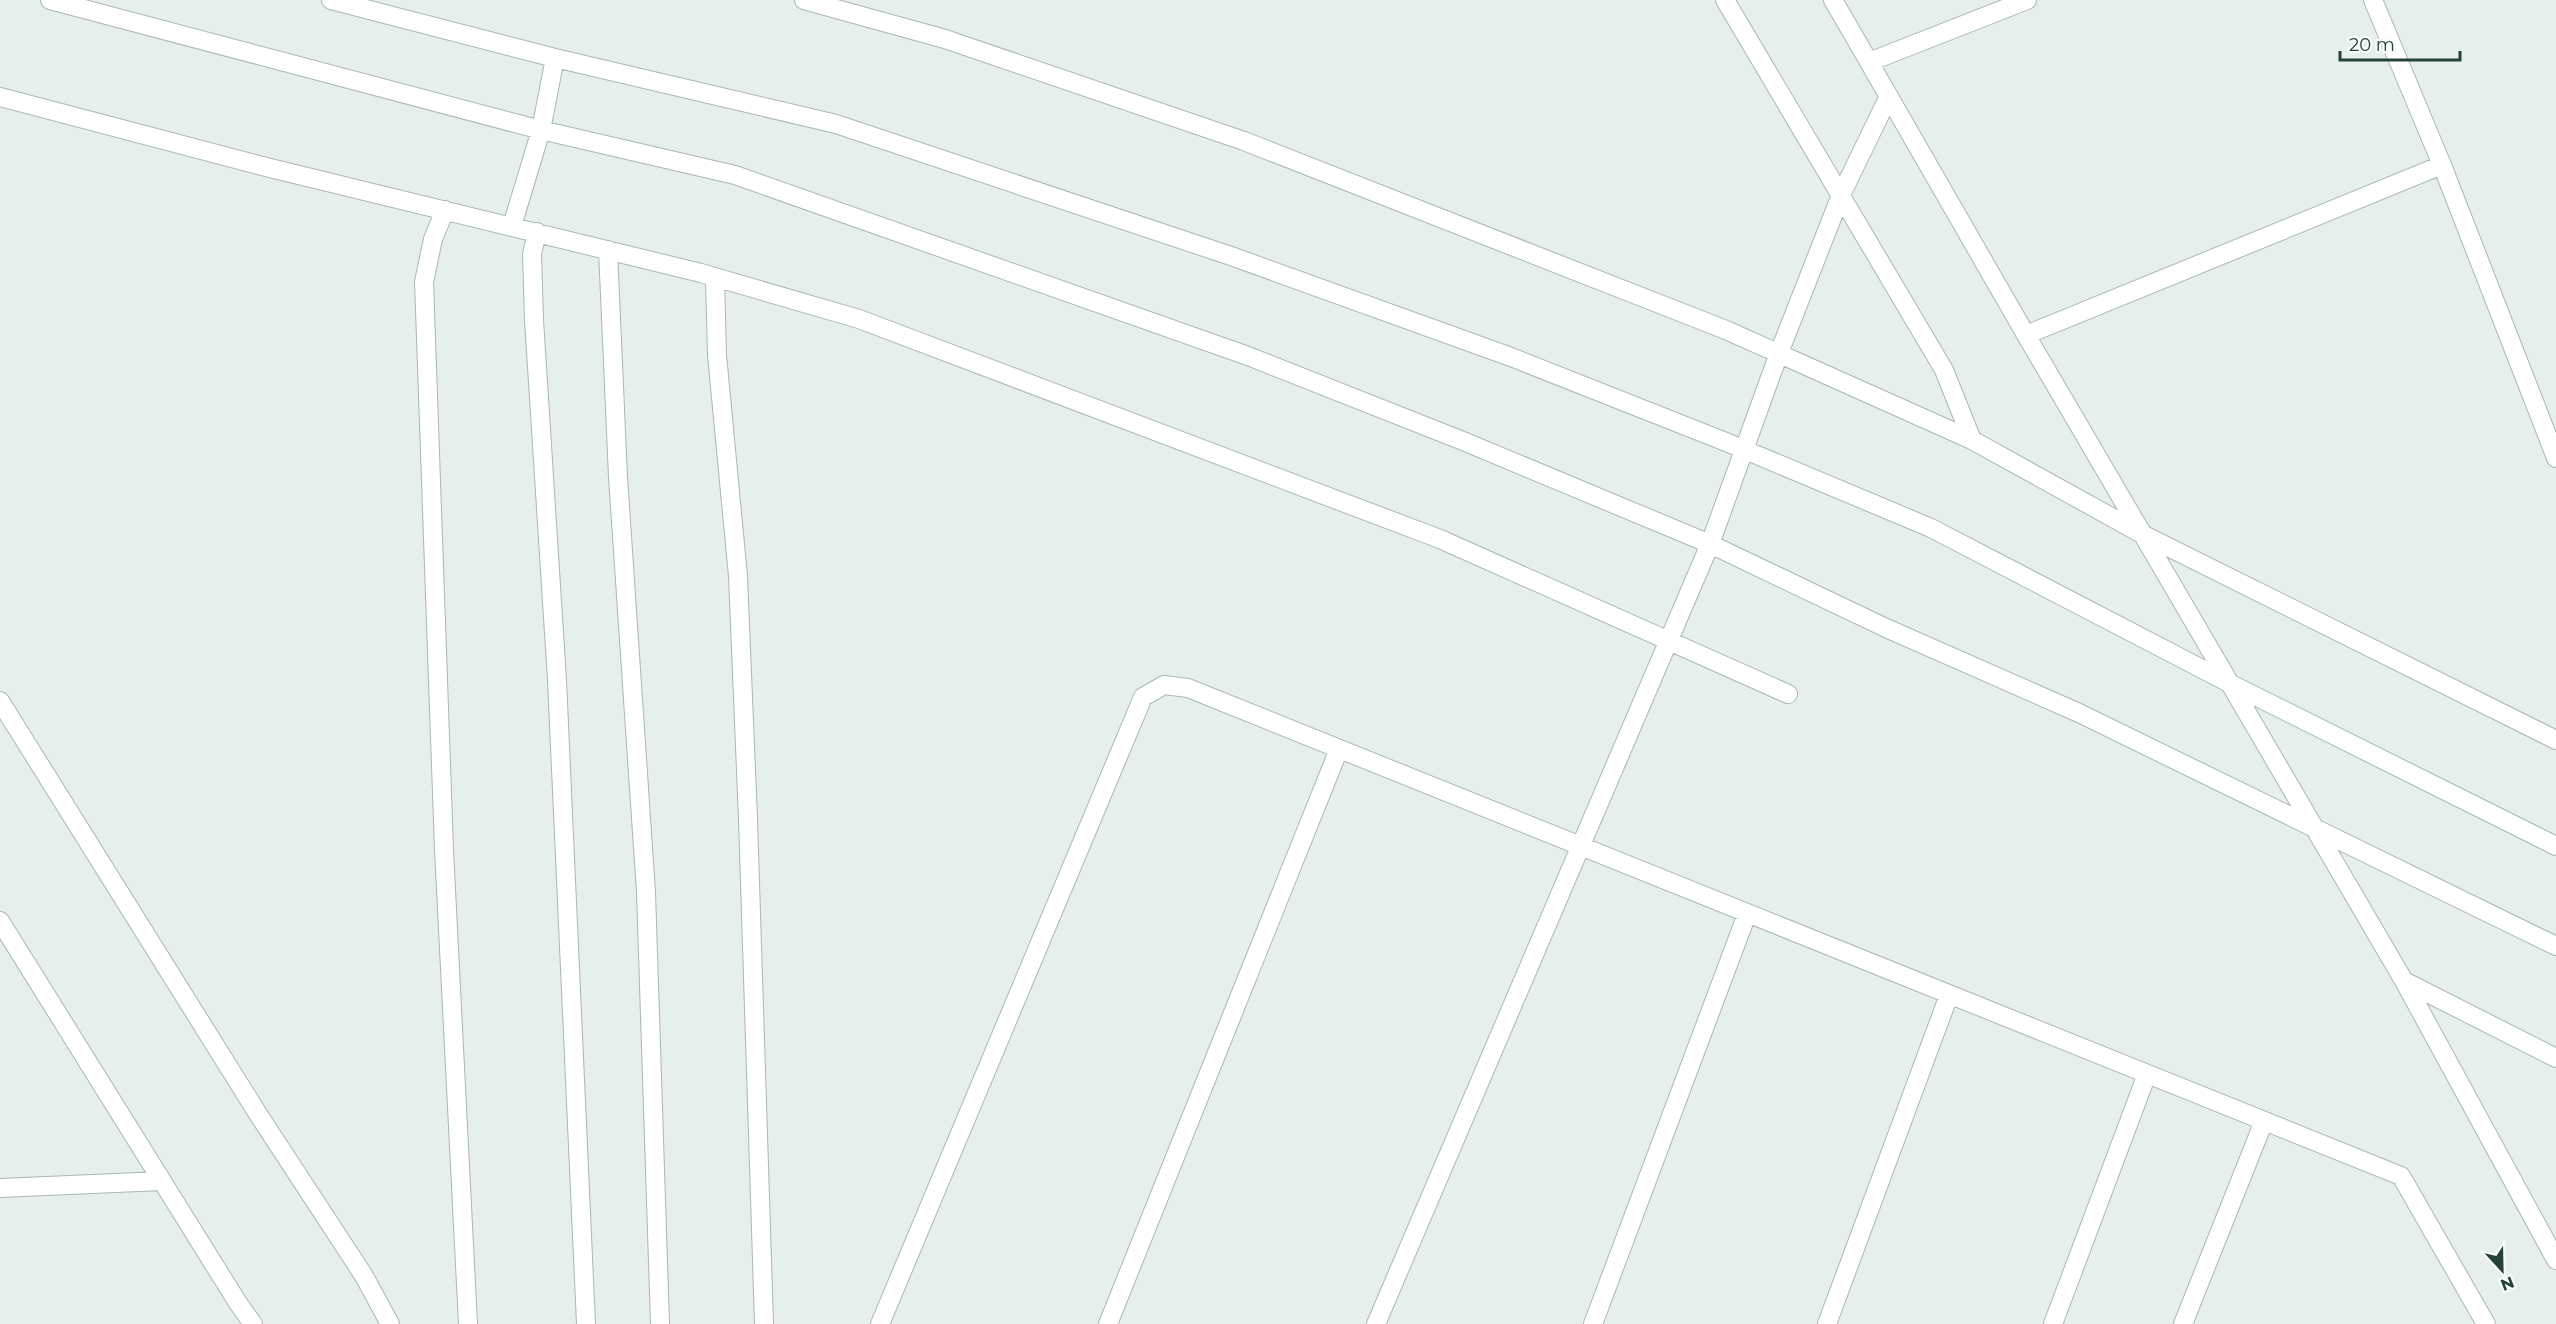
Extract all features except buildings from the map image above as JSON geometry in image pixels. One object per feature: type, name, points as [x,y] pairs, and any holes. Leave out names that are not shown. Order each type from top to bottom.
[{"type":"street","points":[[50,0],[541,130],[735,175],[1248,356],[1452,437],[1710,544],[1886,628],[2079,713],[2556,946]]},
{"type":"street","points":[[331,0],[555,58],[836,124],[1231,255],[1511,357],[1745,450],[1931,528],[2231,684],[2556,846]]},
{"type":"street","points":[[804,0],[945,39],[1244,141],[1726,330],[1972,440],[2142,534],[2556,740]]},
{"type":"street","points":[[1725,0],[1944,370],[1972,440]]},
{"type":"street","points":[[1833,0],[2404,981],[2556,1260]]},
{"type":"street","points":[[1869,62],[2027,0]]},
{"type":"street","points":[[2373,0],[2442,165],[2556,458]]},
{"type":"street","points":[[512,226],[541,130],[555,58]]},
{"type":"street","points":[[1376,1324],[1710,544],[1779,353],[1841,195],[1889,96]]},
{"type":"street","points":[[0,97],[266,167],[608,250],[859,319],[1418,531],[1788,693]]},
{"type":"street","points":[[2026,335],[2442,165]]},
{"type":"street","points":[[445,210],[433,239],[424,282],[444,850],[468,1324]]},
{"type":"street","points":[[537,232],[532,254],[534,320],[557,680],[586,1324]]},
{"type":"street","points":[[608,250],[618,477],[646,892],[660,1324]]},
{"type":"street","points":[[715,278],[717,355],[738,576],[764,1324]]},
{"type":"street","points":[[880,1324],[1143,697],[1164,685],[1188,688],[2401,1176],[2486,1324]]},
{"type":"street","points":[[0,701],[258,1114],[364,1276],[390,1324]]},
{"type":"street","points":[[1108,1324],[1339,749]]},
{"type":"street","points":[[1593,1324],[1747,914]]},
{"type":"street","points":[[0,921],[253,1324]]},
{"type":"street","points":[[2404,981],[2556,1058]]},
{"type":"street","points":[[1827,1324],[1949,994]]},
{"type":"street","points":[[2053,1324],[2147,1074]]},
{"type":"street","points":[[2184,1324],[2264,1121]]},
{"type":"street","points":[[0,1188],[162,1181]]}]
